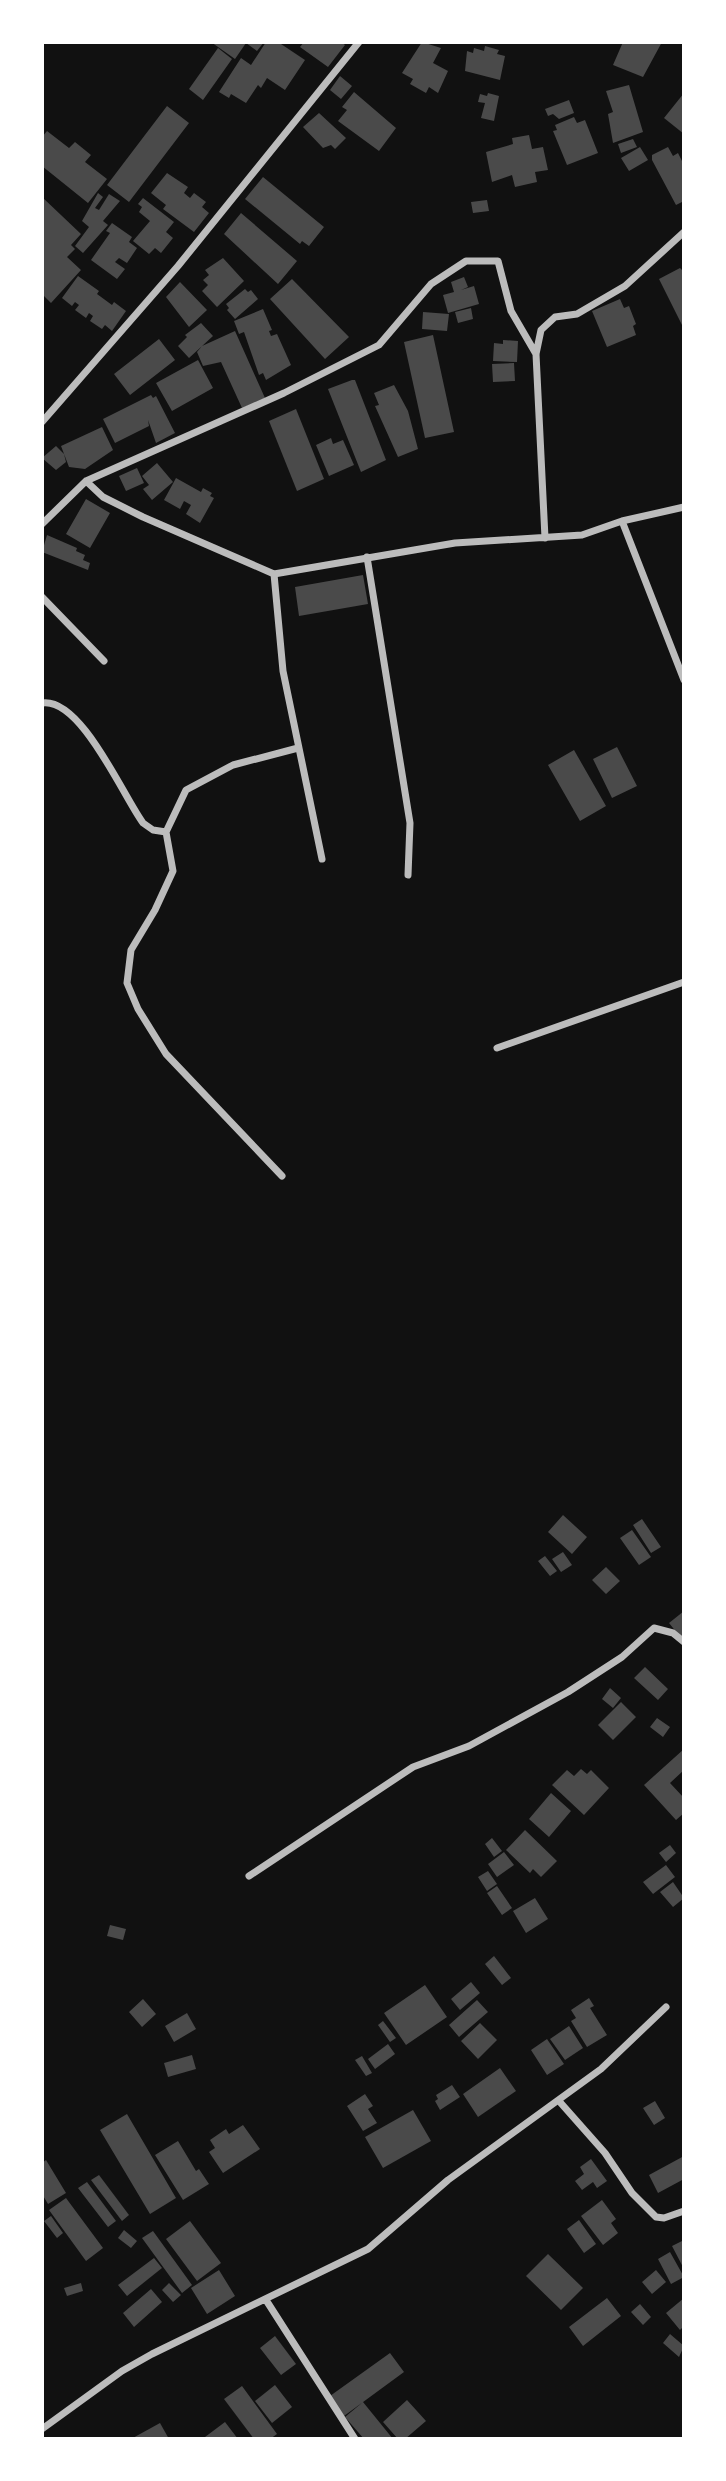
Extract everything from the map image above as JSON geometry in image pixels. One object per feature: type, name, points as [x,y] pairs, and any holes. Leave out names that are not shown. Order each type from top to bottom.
[{"type":"street","points":[[42,422],[178,267],[359,42]]},
{"type":"street","points":[[545,538],[536,354],[541,330],[555,317],[577,314],[625,286],[684,232]]},
{"type":"street","points":[[42,524],[86,481],[284,393],[379,345],[431,284],[466,261],[498,261],[511,311],[536,354]]},
{"type":"street","points":[[86,481],[103,497],[143,517],[274,574],[455,543],[582,535],[622,521],[684,507]]},
{"type":"street","points":[[622,521],[684,680]]},
{"type":"street","points":[[367,557],[410,823],[408,875]]},
{"type":"street","points":[[274,574],[284,671],[322,859]]},
{"type":"street","points":[[42,597],[104,661]]},
{"type":"street","points":[[42,704],[50,702],[63,708],[101,752],[144,823],[153,830],[166,832]]},
{"type":"street","points":[[282,1176],[166,1054],[138,1009],[127,983],[131,950],[155,910],[173,871],[166,832],[186,790],[233,765],[298,748]]},
{"type":"street","points":[[497,1048],[684,982]]},
{"type":"street","points":[[249,1876],[413,1767],[469,1746],[568,1692],[622,1657],[654,1628],[673,1633],[684,1642]]},
{"type":"street","points":[[42,2429],[122,2371],[368,2249],[448,2180],[601,2069],[666,2007]]},
{"type":"street","points":[[559,2101],[606,2153],[632,2193],[656,2217],[664,2218],[684,2211]]},
{"type":"street","points":[[266,2300],[355,2439]]},
{"type":"building","points":[[211,42],[264,42],[257,51],[246,43],[235,59]]},
{"type":"building","points":[[266,42],[278,42],[305,60],[285,90],[267,78],[261,88],[258,85],[246,103],[231,94],[229,98],[219,92],[241,58],[251,65]]},
{"type":"building","points":[[304,42],[341,42],[345,45],[328,67],[300,47]]},
{"type":"building","points":[[422,42],[441,48],[433,63],[448,71],[438,93],[429,87],[426,93],[410,84],[413,79],[402,73]]},
{"type":"building","points":[[623,42],[662,42],[643,77],[613,65]]},
{"type":"building","points":[[485,46],[499,50],[497,54],[505,56],[500,80],[465,71],[467,51],[473,53],[474,48],[484,51]]},
{"type":"building","points":[[218,48],[232,59],[203,100],[189,89]]},
{"type":"building","points":[[340,76],[352,86],[341,99],[330,90]]},
{"type":"building","points":[[629,85],[643,132],[613,143],[608,114],[613,112],[606,91]]},
{"type":"building","points":[[354,92],[396,128],[379,151],[338,121],[347,110],[342,107]]},
{"type":"building","points":[[488,93],[499,96],[494,121],[481,118],[485,103],[478,102],[480,94],[487,96]]},
{"type":"building","points":[[684,93],[684,134],[664,118]]},
{"type":"building","points":[[569,100],[574,113],[559,119],[553,114],[548,116],[545,109]]},
{"type":"building","points":[[167,106],[189,123],[129,202],[107,185]]},
{"type":"building","points":[[319,113],[346,138],[335,149],[331,145],[323,148],[303,127]]},
{"type":"building","points":[[574,117],[577,123],[585,120],[598,153],[567,165],[553,131],[557,130],[555,125]]},
{"type":"building","points":[[47,131],[69,148],[75,142],[91,155],[85,162],[107,179],[88,203],[42,166],[42,137]]},
{"type":"building","points":[[529,135],[532,149],[543,147],[548,170],[535,172],[537,182],[515,187],[512,175],[492,182],[486,152],[513,144],[512,138]]},
{"type":"building","points":[[633,139],[637,147],[621,153],[618,144]]},
{"type":"building","points":[[640,147],[648,160],[629,171],[621,158]]},
{"type":"building","points":[[668,147],[673,156],[678,153],[684,165],[684,201],[676,205],[652,160],[652,155]]},
{"type":"building","points":[[167,173],[188,187],[184,193],[190,198],[194,193],[206,202],[202,207],[209,213],[194,232],[163,209],[166,205],[151,193]]},
{"type":"building","points":[[263,177],[324,227],[309,246],[302,241],[300,244],[245,199]]},
{"type":"building","points":[[98,193],[103,197],[95,208],[99,210],[109,194],[120,201],[103,221],[108,225],[83,253],[75,246],[89,227],[82,221]]},
{"type":"building","points":[[42,197],[81,234],[71,245],[75,249],[67,257],[81,270],[51,303],[42,294]]},
{"type":"building","points":[[143,198],[174,222],[166,232],[173,238],[161,253],[155,248],[149,254],[133,241],[150,221],[139,212],[142,207],[138,204]]},
{"type":"building","points":[[487,200],[489,211],[473,213],[471,202]]},
{"type":"building","points":[[241,213],[297,261],[278,284],[224,234]]},
{"type":"building","points":[[112,223],[132,237],[129,242],[137,248],[127,263],[119,258],[115,262],[125,269],[117,279],[91,260],[110,233],[106,231]]},
{"type":"building","points":[[223,258],[244,281],[217,307],[202,291],[208,285],[203,280],[209,275],[205,270]]},
{"type":"building","points":[[680,268],[684,272],[684,329],[659,279]]},
{"type":"building","points":[[78,276],[99,291],[97,294],[112,305],[114,302],[126,311],[112,331],[105,325],[102,329],[90,321],[93,316],[89,313],[86,318],[75,310],[79,305],[75,302],[72,306],[62,298]]},
{"type":"building","points":[[464,277],[468,287],[461,290],[474,286],[479,304],[448,313],[443,295],[454,292],[451,282]]},
{"type":"building","points":[[292,279],[349,337],[325,359],[270,299]]},
{"type":"building","points":[[180,282],[207,310],[189,327],[166,297]]},
{"type":"building","points":[[245,289],[248,292],[251,290],[258,299],[235,319],[227,310],[229,308],[226,304]]},
{"type":"building","points":[[620,299],[624,308],[629,306],[636,324],[633,326],[636,335],[607,347],[592,311]]},
{"type":"building","points":[[471,308],[473,319],[458,323],[455,312]]},
{"type":"building","points":[[263,309],[272,330],[269,331],[271,336],[277,334],[291,365],[266,380],[263,373],[259,375],[244,332],[239,334],[234,321]]},
{"type":"building","points":[[423,312],[449,314],[447,331],[422,329]]},
{"type":"building","points":[[201,323],[213,336],[189,358],[178,346],[187,337],[185,335]]},
{"type":"building","points":[[235,331],[265,398],[242,408],[221,362],[203,366],[197,352],[202,346]]},
{"type":"building","points":[[433,335],[454,432],[425,438],[404,342]]},
{"type":"building","points":[[159,339],[175,360],[130,395],[114,374]]},
{"type":"building","points":[[503,340],[518,341],[517,362],[493,361],[494,343],[503,344]]},
{"type":"building","points":[[198,360],[213,388],[172,411],[156,383]]},
{"type":"building","points":[[514,363],[515,381],[493,382],[492,364]]},
{"type":"building","points":[[355,380],[386,460],[361,472],[328,389]]},
{"type":"building","points":[[394,385],[408,411],[418,449],[398,457],[375,406],[379,405],[374,393]]},
{"type":"building","points":[[151,395],[153,398],[156,396],[175,433],[156,443],[148,420],[149,426],[115,443],[103,419]]},
{"type":"building","points":[[296,409],[324,479],[297,491],[269,421]]},
{"type":"building","points":[[102,427],[113,450],[85,469],[69,467],[61,446]]},
{"type":"building","points":[[331,438],[333,444],[343,440],[354,465],[329,476],[316,445]]},
{"type":"building","points":[[56,446],[64,454],[66,462],[56,470],[42,458]]},
{"type":"building","points":[[157,463],[173,482],[152,500],[143,489],[149,485],[142,476]]},
{"type":"building","points":[[137,468],[144,483],[126,491],[119,476]]},
{"type":"building","points":[[176,478],[201,492],[203,488],[212,493],[210,496],[214,498],[200,523],[186,514],[191,505],[184,501],[180,509],[164,500]]},
{"type":"building","points":[[86,499],[110,513],[90,548],[66,534]]},
{"type":"building","points":[[47,535],[77,548],[76,551],[85,555],[83,560],[90,563],[88,570],[42,552]]},
{"type":"building","points":[[363,575],[368,604],[299,616],[295,587]]},
{"type":"building","points":[[617,747],[637,786],[612,798],[593,759]]},
{"type":"building","points":[[574,750],[606,806],[580,821],[548,765]]},
{"type":"building","points":[[563,1515],[587,1537],[572,1554],[548,1532]]},
{"type":"building","points":[[642,1519],[661,1547],[651,1553],[633,1525]]},
{"type":"building","points":[[632,1530],[651,1557],[639,1565],[620,1538]]},
{"type":"building","points":[[563,1552],[572,1565],[561,1572],[552,1559]]},
{"type":"building","points":[[545,1556],[557,1571],[550,1576],[538,1561]]},
{"type":"building","points":[[606,1567],[620,1581],[606,1594],[592,1580]]},
{"type":"building","points":[[684,1611],[684,1635],[681,1638],[669,1623]]},
{"type":"building","points":[[645,1667],[668,1689],[658,1700],[634,1678]]},
{"type":"building","points":[[610,1688],[621,1698],[613,1708],[602,1699]]},
{"type":"building","points":[[621,1702],[636,1717],[613,1740],[598,1725]]},
{"type":"building","points":[[657,1718],[670,1727],[663,1737],[650,1727]]},
{"type":"building","points":[[684,1749],[684,1770],[670,1783],[684,1798],[684,1813],[676,1820],[644,1785]]},
{"type":"building","points":[[581,1769],[587,1774],[591,1770],[609,1788],[584,1815],[552,1785],[567,1770],[574,1776]]},
{"type":"building","points":[[551,1793],[571,1811],[549,1837],[529,1819]]},
{"type":"building","points":[[525,1830],[557,1861],[541,1877],[533,1869],[530,1873],[506,1850]]},
{"type":"building","points":[[492,1838],[502,1851],[494,1857],[485,1844]]},
{"type":"building","points":[[670,1845],[676,1853],[666,1862],[659,1853]]},
{"type":"building","points":[[504,1852],[514,1865],[497,1877],[488,1864]]},
{"type":"building","points":[[666,1865],[675,1877],[653,1894],[643,1882]]},
{"type":"building","points":[[488,1871],[497,1884],[487,1891],[478,1877]]},
{"type":"building","points":[[673,1882],[684,1898],[673,1907],[660,1892]]},
{"type":"building","points":[[497,1886],[512,1908],[502,1915],[487,1893]]},
{"type":"building","points":[[535,1898],[548,1919],[526,1933],[513,1911]]},
{"type":"building","points":[[110,1925],[126,1929],[123,1940],[107,1936]]},
{"type":"building","points":[[494,1956],[511,1978],[502,1985],[485,1964]]},
{"type":"building","points":[[471,1982],[480,1993],[460,2010],[451,1999]]},
{"type":"building","points":[[425,1985],[447,2017],[406,2045],[384,2013]]},
{"type":"building","points":[[589,1998],[594,2006],[590,2008],[607,2035],[587,2047],[571,2021],[576,2018],[571,2010]]},
{"type":"building","points":[[143,1999],[156,2014],[142,2027],[129,2012]]},
{"type":"building","points":[[477,2000],[488,2012],[459,2037],[449,2025]]},
{"type":"building","points":[[187,2013],[196,2029],[174,2042],[165,2026]]},
{"type":"building","points":[[383,2021],[396,2038],[390,2042],[378,2025]]},
{"type":"building","points":[[480,2023],[497,2040],[478,2059],[461,2041]]},
{"type":"building","points":[[569,2026],[583,2048],[565,2060],[550,2039]]},
{"type":"building","points":[[547,2039],[564,2064],[547,2075],[531,2050]]},
{"type":"building","points":[[388,2044],[395,2054],[375,2069],[368,2059]]},
{"type":"building","points":[[192,2055],[196,2069],[168,2077],[164,2063]]},
{"type":"building","points":[[362,2056],[372,2073],[366,2076],[355,2060]]},
{"type":"building","points":[[500,2068],[516,2091],[478,2117],[463,2094]]},
{"type":"building","points":[[452,2085],[460,2097],[440,2110],[435,2101],[438,2099],[436,2095]]},
{"type":"building","points":[[365,2094],[373,2106],[368,2109],[377,2123],[363,2131],[347,2106]]},
{"type":"building","points":[[655,2101],[665,2118],[654,2125],[643,2108]]},
{"type":"building","points":[[413,2110],[431,2141],[383,2168],[365,2137]]},
{"type":"building","points":[[127,2114],[176,2198],[150,2214],[100,2130]]},
{"type":"building","points":[[243,2125],[260,2149],[223,2173],[209,2152],[215,2148],[210,2140],[226,2129],[229,2134]]},
{"type":"building","points":[[178,2141],[196,2171],[199,2169],[209,2184],[183,2200],[155,2155]]},
{"type":"building","points":[[684,2156],[684,2179],[658,2193],[649,2175]]},
{"type":"building","points":[[591,2159],[607,2181],[597,2188],[593,2182],[582,2190],[575,2181],[584,2174],[580,2167]]},
{"type":"building","points":[[46,2160],[66,2193],[48,2204],[42,2194],[42,2163]]},
{"type":"building","points":[[99,2175],[129,2215],[122,2221],[91,2180]]},
{"type":"building","points":[[87,2182],[116,2221],[108,2227],[78,2188]]},
{"type":"building","points":[[66,2198],[103,2248],[86,2261],[49,2210]]},
{"type":"building","points":[[602,2200],[616,2219],[611,2223],[618,2233],[603,2245],[581,2216]]},
{"type":"building","points":[[51,2216],[63,2233],[57,2238],[44,2221]]},
{"type":"building","points":[[579,2220],[596,2244],[584,2253],[567,2229]]},
{"type":"building","points":[[190,2221],[221,2263],[197,2281],[166,2239]]},
{"type":"building","points":[[124,2230],[137,2241],[131,2248],[118,2238]]},
{"type":"building","points":[[153,2231],[192,2285],[182,2293],[142,2238]]},
{"type":"building","points":[[684,2240],[684,2269],[672,2246]]},
{"type":"building","points":[[670,2252],[684,2277],[671,2284],[658,2259]]},
{"type":"building","points":[[548,2254],[583,2288],[561,2310],[526,2276]]},
{"type":"building","points":[[154,2258],[162,2268],[127,2296],[118,2285]]},
{"type":"building","points":[[219,2270],[235,2296],[207,2314],[191,2288]]},
{"type":"building","points":[[656,2270],[666,2282],[652,2294],[642,2282]]},
{"type":"building","points":[[81,2283],[83,2291],[67,2296],[64,2288]]},
{"type":"building","points":[[169,2283],[181,2295],[173,2302],[162,2290]]},
{"type":"building","points":[[151,2289],[162,2302],[134,2327],[123,2313]]},
{"type":"building","points":[[607,2298],[621,2316],[583,2346],[569,2327]]},
{"type":"building","points":[[684,2298],[684,2326],[680,2330],[666,2313]]},
{"type":"building","points":[[640,2304],[651,2317],[643,2325],[631,2312]]},
{"type":"building","points":[[670,2334],[684,2346],[679,2357],[663,2343]]},
{"type":"building","points":[[275,2336],[296,2364],[281,2375],[260,2348]]},
{"type":"building","points":[[390,2353],[404,2372],[344,2416],[330,2396]]},
{"type":"building","points":[[275,2385],[292,2407],[272,2423],[255,2401]]},
{"type":"building","points":[[242,2386],[277,2434],[270,2439],[254,2439],[224,2399]]},
{"type":"building","points":[[407,2400],[426,2421],[405,2439],[398,2439],[383,2422]]},
{"type":"building","points":[[363,2402],[393,2439],[364,2439],[345,2417]]},
{"type":"building","points":[[225,2422],[238,2439],[206,2439],[205,2437]]},
{"type":"building","points":[[160,2423],[169,2439],[131,2439]]}]
